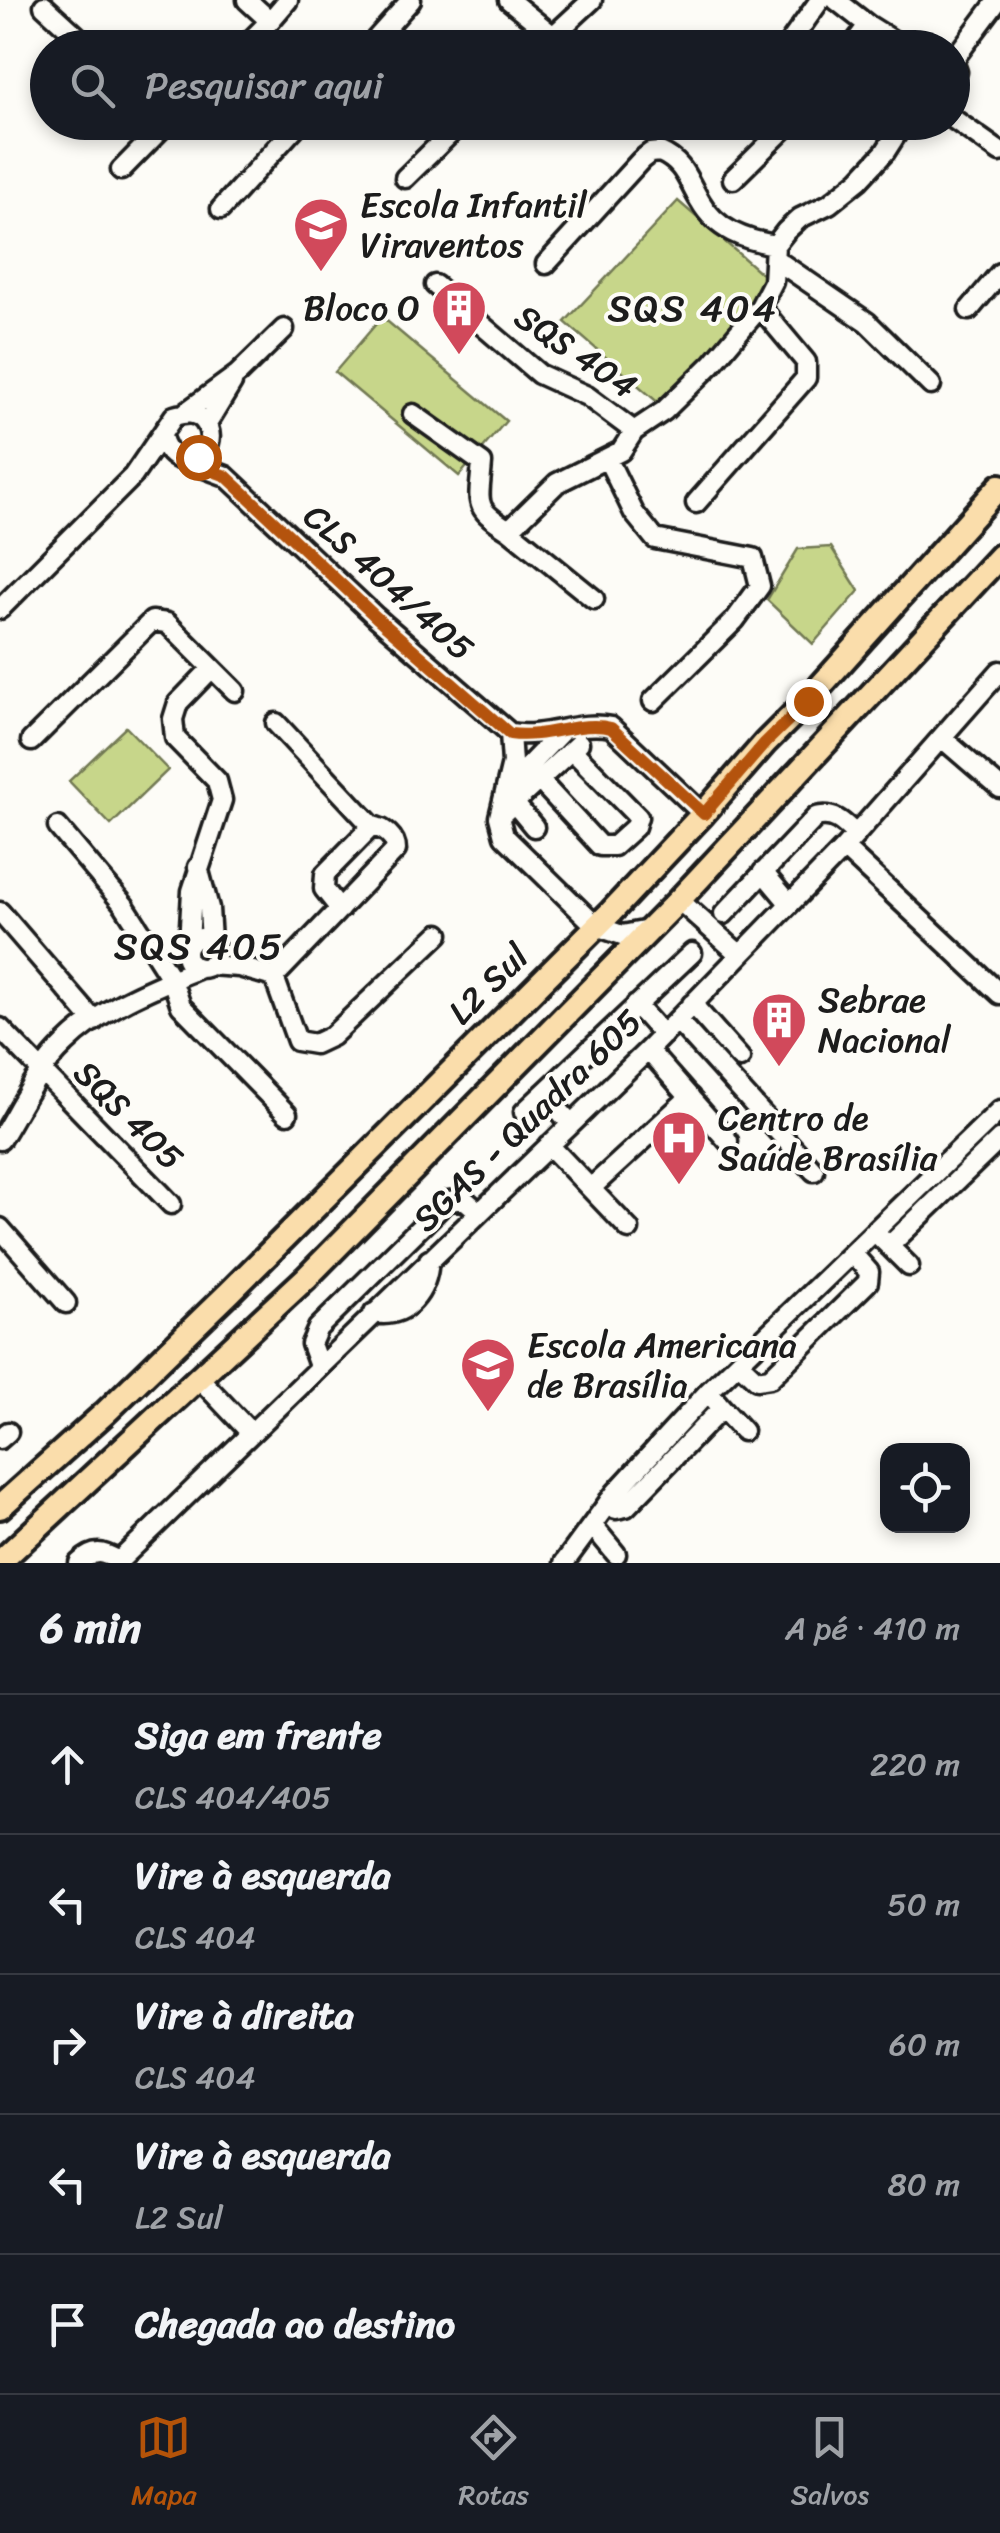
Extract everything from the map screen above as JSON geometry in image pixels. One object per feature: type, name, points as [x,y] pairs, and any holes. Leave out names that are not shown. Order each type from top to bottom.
[{"type":"main road","name":"L2 Sul","points":[[0,1507],[105,1413],[230,1292],[596,926],[808,701],[1000,486]]},
{"type":"main road","points":[[0,1562],[306,1278],[679,900],[1000,556]]},
{"type":"main road","points":[[808,701],[809,719],[814,724],[838,728]]},
{"type":"main road","points":[[765,743],[794,736],[804,748],[804,766]]},
{"type":"main road","points":[[527,995],[532,1018],[554,1027]]},
{"type":"main road","points":[[488,1032],[508,1033],[522,1057]]},
{"type":"main road","points":[[105,1413],[109,1435],[130,1443]]},
{"type":"main road","points":[[62,1451],[80,1448],[90,1452],[97,1474]]},
{"type":"street","points":[[247,0],[270,21]]},
{"type":"street","points":[[261,30],[288,0]]},
{"type":"street","points":[[384,30],[411,0]]},
{"type":"street","points":[[509,0],[536,30]]},
{"type":"street","points":[[558,30],[592,0]]},
{"type":"street","points":[[799,30],[820,0]]},
{"type":"street","points":[[836,0],[876,30]]},
{"type":"street","points":[[970,37],[998,0]]},
{"type":"street","points":[[44,6],[70,30]]},
{"type":"street","points":[[864,30],[868,25]]},
{"type":"street","points":[[970,131],[1000,152]]},
{"type":"street","points":[[121,170],[150,140]]},
{"type":"street","points":[[221,210],[284,140]]},
{"type":"street","points":[[405,178],[444,140]]},
{"type":"street","points":[[733,179],[773,140]]},
{"type":"street","points":[[775,252],[800,218],[829,204],[859,180],[893,140]]},
{"type":"street","name":"SQS 404","points":[[546,264],[642,160],[660,152],[685,168],[700,203],[724,228],[775,252],[867,322],[931,386]]},
{"type":"street","name":"SQS 404","points":[[509,530],[557,483],[621,450],[634,431],[664,411],[712,364],[760,307],[773,282],[775,252]]},
{"type":"street","points":[[969,310],[1000,273]]},
{"type":"street","name":"SQS 404","points":[[434,285],[539,374],[587,396],[634,431]]},
{"type":"street","points":[[696,503],[806,378],[806,362],[760,307]]},
{"type":"street","points":[[0,609],[133,476],[162,437],[165,424],[238,374],[284,330]]},
{"type":"street","points":[[133,476],[180,459],[198,457],[207,448],[208,430],[238,374]]},
{"type":"street","points":[[186,412],[198,416],[208,430]]},
{"type":"street","points":[[413,414],[482,463],[479,502],[485,515],[594,599]]},
{"type":"street","name":"CLS 404/405","points":[[208,430],[226,476]]},
{"type":"street","points":[[162,437],[165,449],[180,459]]},
{"type":"street","name":"CLS 404/405","points":[[180,459],[226,476],[376,617],[510,734]]},
{"type":"street","points":[[608,460],[634,513],[655,539],[753,558],[760,586],[736,620],[653,702]]},
{"type":"street","points":[[30,740],[152,621],[168,623],[235,691]]},
{"type":"street","points":[[198,867],[209,908],[215,958],[204,966],[191,964],[188,947],[192,890],[198,867],[220,813],[221,790],[208,769],[180,746],[173,718],[178,704],[212,668]]},
{"type":"street","name":"SGAS - Quadra 605","points":[[118,1562],[664,1034],[850,842],[1000,670]]},
{"type":"street","points":[[268,975],[340,909],[396,850],[395,842],[384,830],[372,826],[276,723]]},
{"type":"street","points":[[512,796],[540,782],[597,725]]},
{"type":"street","points":[[534,827],[512,796],[510,734],[537,736],[597,725],[620,734],[704,814]]},
{"type":"street","points":[[562,730],[499,817],[504,836],[596,926],[622,935],[650,930]]},
{"type":"street","points":[[942,739],[1000,788]]},
{"type":"street","points":[[575,747],[595,762]]},
{"type":"street","points":[[540,782],[600,846],[614,846],[635,827],[638,817],[575,747]]},
{"type":"street","points":[[724,914],[816,817],[840,819],[850,842],[1000,994]]},
{"type":"street","points":[[340,909],[324,889],[325,874],[372,826]]},
{"type":"street","points":[[58,828],[124,906],[181,1006],[287,1114]]},
{"type":"street","points":[[763,872],[790,903]]},
{"type":"street","points":[[679,900],[738,954]]},
{"type":"street","name":"SQS 405","points":[[0,912],[94,1021]]},
{"type":"street","points":[[188,947],[197,938],[250,960],[268,975],[296,1041],[315,1044],[332,1036],[440,934]]},
{"type":"street","name":"SQS 405","points":[[164,979],[188,947]]},
{"type":"street","points":[[524,1112],[692,953]]},
{"type":"street","name":"SQS 405","points":[[0,1140],[41,1072],[63,1045],[94,1021],[164,979],[204,966],[239,966],[268,975]]},
{"type":"street","points":[[692,1004],[740,1058]]},
{"type":"street","points":[[636,1006],[664,1034]]},
{"type":"street","points":[[677,1020],[814,1171]]},
{"type":"street","name":"SQS 405","points":[[0,1028],[171,1204]]},
{"type":"street","points":[[648,1050],[728,1140]]},
{"type":"street","points":[[544,1093],[571,1124]]},
{"type":"street","points":[[592,1187],[690,1097]]},
{"type":"street","points":[[564,1563],[609,1502],[708,1392],[1000,1110]]},
{"type":"street","points":[[889,1246],[1000,1139]]},
{"type":"street","points":[[549,1145],[629,1229]]},
{"type":"street","points":[[319,1366],[311,1344],[318,1328],[442,1206],[464,1198],[479,1212]]},
{"type":"street","points":[[0,1228],[66,1303]]},
{"type":"street","points":[[875,1231],[909,1266]]},
{"type":"street","points":[[739,1362],[756,1380],[770,1378],[868,1282],[870,1272],[852,1253]]},
{"type":"street","points":[[200,1379],[251,1433]]},
{"type":"street","points":[[708,1392],[743,1431]]},
{"type":"street","points":[[609,1502],[616,1509],[626,1507],[722,1408]]},
{"type":"street","points":[[592,1524],[616,1554]]},
{"type":"street","points":[[78,1563],[97,1552],[118,1562]]},
{"type":"green space","points":[[678,201],[770,281],[662,406],[565,322]]},
{"type":"green space","points":[[382,317],[506,421],[459,476],[335,372]]},
{"type":"green space","points":[[831,547],[859,591],[813,644],[767,600],[798,549]]},
{"type":"green space","points":[[126,727],[168,770],[111,825],[69,781]]},
{"type":"place","name":"Escola Infantil Viraventos","points":[[321,274]]},
{"type":"place","name":"Bloco O","points":[[459,357]]},
{"type":"place","name":"Sebrae Nacional","points":[[779,1069]]},
{"type":"place","name":"Centro de Saúde Brasília","points":[[679,1187]]},
{"type":"place","name":"Escola Americana de Brasília","points":[[488,1414]]},
{"type":"district","name":"SQS 404","points":[[693,308]]},
{"type":"district","name":"SQS 405","points":[[199,946]]},
{"type":"route","points":[[198,457],[186,461],[226,476],[376,617],[510,734],[548,735],[597,725],[611,728],[704,814],[765,743],[808,701]]}]
